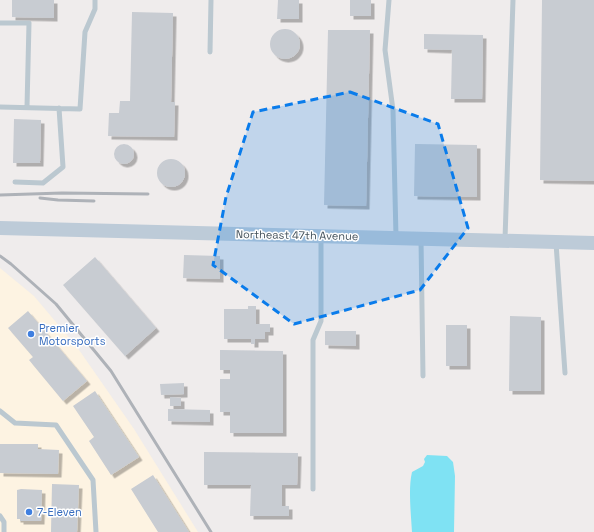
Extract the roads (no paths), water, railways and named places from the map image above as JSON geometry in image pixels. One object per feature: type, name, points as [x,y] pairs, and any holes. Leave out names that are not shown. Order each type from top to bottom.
[{"type":"street","name":"Northeast 47th Avenue","points":[[0,228],[594,242]]},
{"type":"lane","points":[[0,107],[80,109],[85,32],[96,0]]},
{"type":"lane","points":[[210,52],[211,0]]},
{"type":"lane","points":[[389,0],[386,50],[393,110],[396,238]]},
{"type":"lane","points":[[505,240],[513,0]]},
{"type":"lane","points":[[0,23],[29,23],[26,107]]},
{"type":"lane","points":[[15,182],[43,183],[63,167],[59,108]]},
{"type":"lane","points":[[313,489],[313,340],[320,321],[321,236]]},
{"type":"lane","points":[[421,238],[424,376]]},
{"type":"lane","points":[[556,242],[565,373]]},
{"type":"lane","points":[[0,411],[14,423],[56,425],[93,480],[96,532]]},
{"type":"lane","points":[[0,516],[4,522],[4,532]]},
{"type":"water","points":[[427,455],[447,456],[453,462],[455,476],[454,532],[412,532],[410,494],[412,472],[423,466],[425,462],[424,459]]},
{"type":"railway","points":[[0,195],[62,193],[148,194]]},
{"type":"railway","points":[[40,198],[94,201]]},
{"type":"railway","points":[[0,256],[56,304],[111,371],[211,532]]},
{"type":"place","name":"Premier Motorsports","points":[[31,334]]},
{"type":"place","name":"7-Eleven","points":[[29,512]]}]
